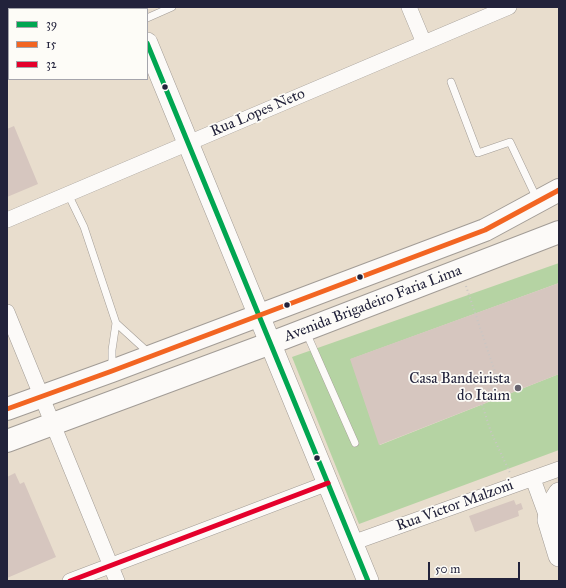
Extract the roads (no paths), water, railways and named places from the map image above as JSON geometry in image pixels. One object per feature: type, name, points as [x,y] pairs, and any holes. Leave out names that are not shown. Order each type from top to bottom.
[{"type":"highway","name":"Avenida Brigadeiro Faria Lima","points":[[7,409],[112,371],[485,230],[553,195]]},
{"type":"highway","name":"Avenida Brigadeiro Faria Lima","points":[[7,441],[306,330],[559,232]]},
{"type":"street","points":[[409,7],[424,43]]},
{"type":"street","name":"Rua Lopes Neto","points":[[7,220],[509,7]]},
{"type":"street","points":[[148,45],[368,581]]},
{"type":"street","points":[[7,312],[117,581]]},
{"type":"street","name":"Rua Victor Malzoni","points":[[352,543],[559,469]]},
{"type":"street","points":[[533,479],[559,556]]},
{"type":"street","points":[[70,581],[328,483]]},
{"type":"street","points":[[548,520],[550,507],[559,493]]},
{"type":"lane","points":[[148,18],[172,7]]},
{"type":"lane","points":[[451,82],[478,153],[510,142],[553,195]]},
{"type":"lane","points":[[68,194],[84,227],[116,323],[112,350],[112,371]]},
{"type":"lane","points":[[116,323],[151,356]]},
{"type":"lane","points":[[306,330],[356,443]]},
{"type":"place","name":"Casa Bandeirista do Itaim","points":[[518,388]]}]
